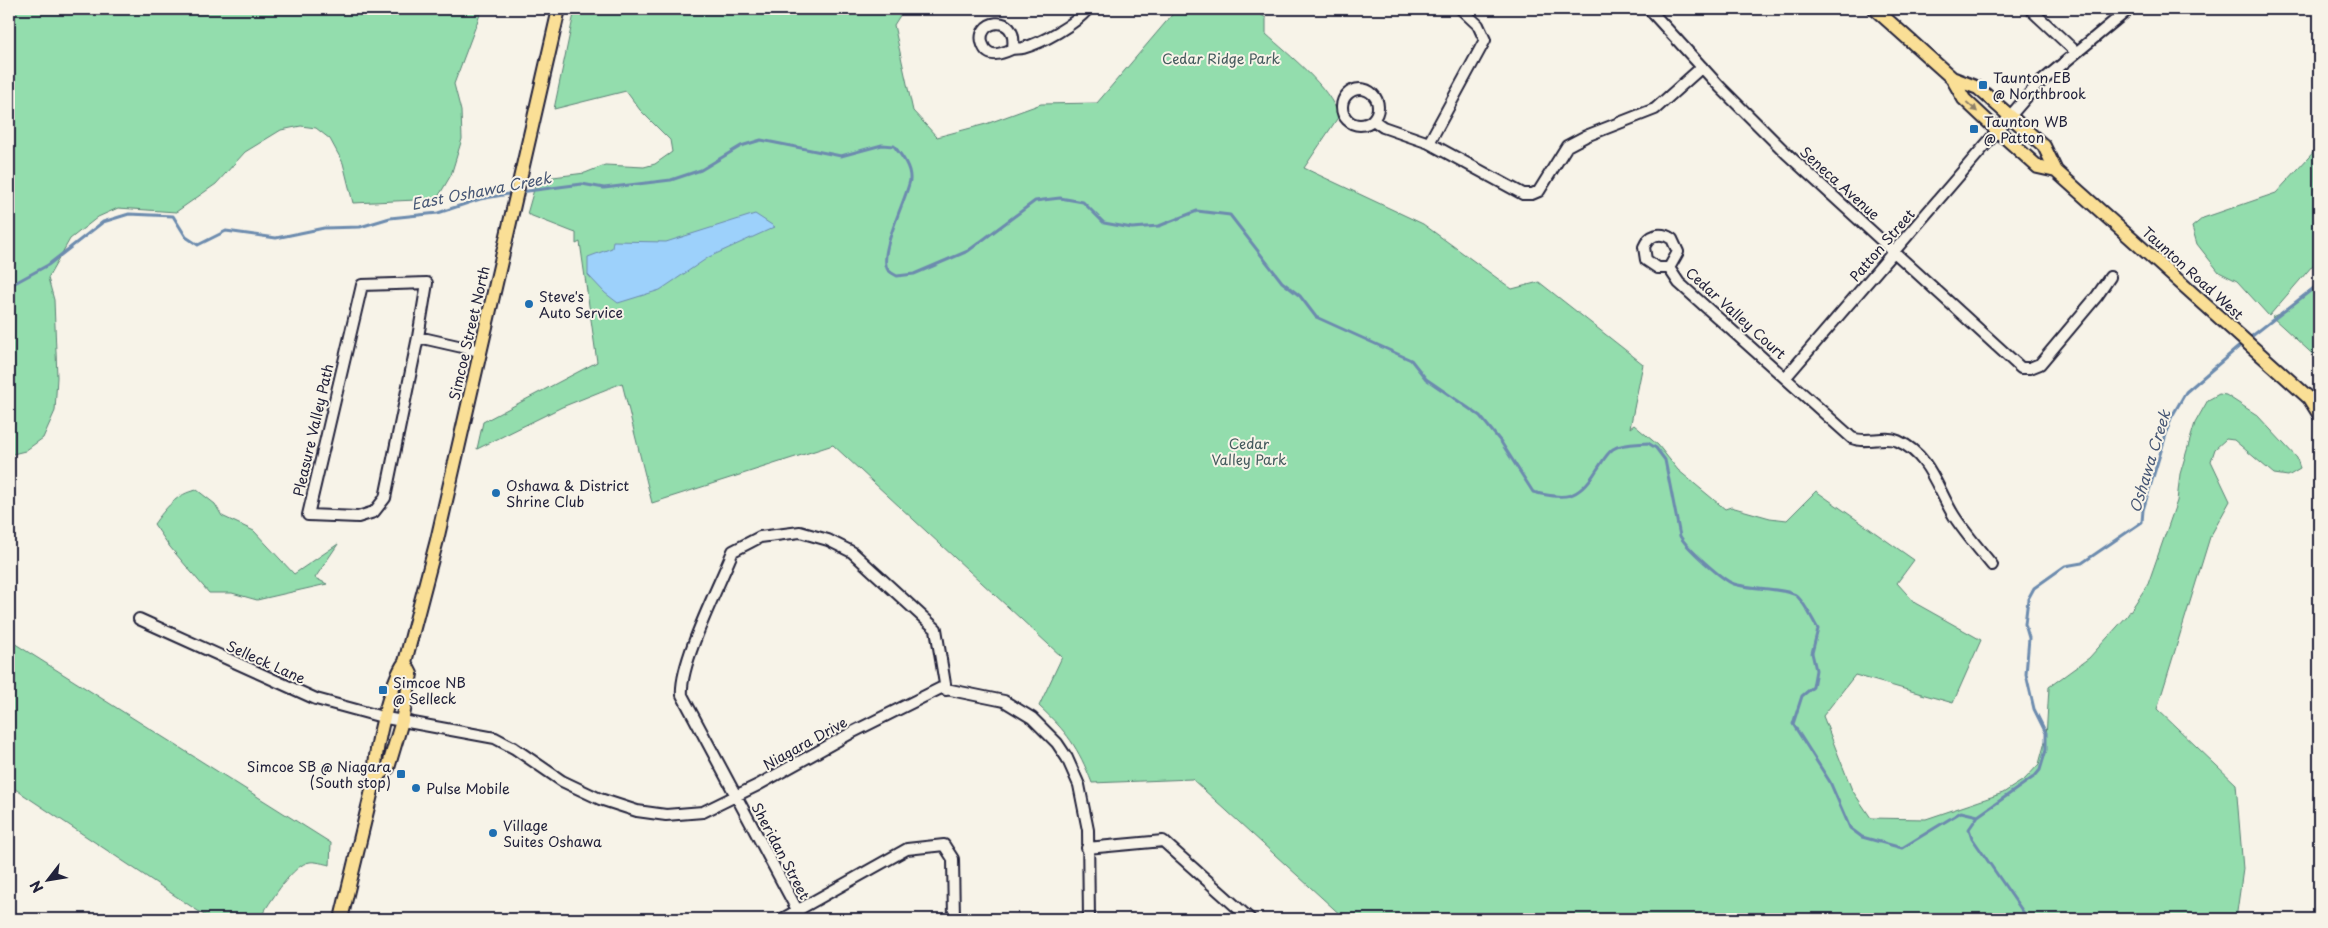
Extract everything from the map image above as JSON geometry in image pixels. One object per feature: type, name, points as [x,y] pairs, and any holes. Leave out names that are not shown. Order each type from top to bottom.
[{"type":"main road","name":"Simcoe Street North","points":[[341,919],[375,778],[374,765],[397,674],[405,662],[437,540],[559,9]]},
{"type":"main road","name":"Taunton Road West","points":[[1875,9],[1952,78],[1964,99],[2038,167],[2056,171]]},
{"type":"main road","name":"Taunton Road West","points":[[1952,78],[1978,88],[2044,146],[2056,171],[2279,372],[2314,400],[2319,414]]},
{"type":"main road","name":"Simcoe Street North","points":[[375,778],[388,768],[402,720],[411,674],[405,662]]},
{"type":"street","points":[[1013,48],[1024,48],[1066,28],[1088,9]]},
{"type":"street","points":[[1429,143],[1485,40],[1478,25],[1460,9]]},
{"type":"street","name":"Seneca Avenue","points":[[1649,9],[1702,67],[1786,153],[2021,368],[2030,368],[2040,364],[2097,296],[2110,277]]},
{"type":"street","points":[[2030,9],[2076,52]]},
{"type":"street","name":"Patton Street","points":[[1786,377],[2036,86],[2129,9]]},
{"type":"street","points":[[1373,120],[1383,127],[1429,143],[1523,194],[1532,194],[1538,191],[1567,146],[1586,136],[1655,109],[1702,67]]},
{"type":"street","name":"Cedar Valley Court","points":[[1669,268],[1679,283],[1852,438],[1860,441],[1895,440],[1908,446],[1934,476],[1954,516],[1992,565]]},
{"type":"street","name":"Pleasure Valley Path","points":[[427,283],[418,337],[385,498],[374,512],[358,517],[308,514],[362,284],[427,283]]},
{"type":"street","points":[[418,337],[480,351]]},
{"type":"street","name":"Sheridan Street","points":[[800,915],[682,695],[681,686],[686,665],[733,551],[760,537],[800,532],[828,540],[852,552],[936,629],[946,690]]},
{"type":"street","name":"Selleck Lane","points":[[139,619],[316,699],[386,718]]},
{"type":"street","name":"Niagara Drive","points":[[386,718],[495,738],[514,748],[562,781],[600,799],[637,811],[666,815],[703,812],[941,688],[1004,700],[1032,718],[1057,742],[1067,758],[1079,785],[1088,830],[1089,919]]},
{"type":"street","points":[[1088,848],[1163,841],[1250,919]]},
{"type":"street","points":[[782,919],[800,915],[907,849],[944,845],[953,859],[954,919]]},
{"type":"green space","points":[[9,9],[480,9],[481,12],[454,84],[461,111],[462,139],[451,175],[437,199],[353,203],[343,163],[330,139],[316,128],[301,126],[281,130],[245,152],[216,184],[176,212],[118,208],[98,217],[70,239],[48,278],[54,300],[57,377],[55,411],[43,438],[25,451],[9,453]]},
{"type":"green space","name":"Cedar Valley Park","points":[[575,9],[904,9],[894,25],[913,111],[937,137],[986,124],[1041,104],[1097,103],[1177,9],[1252,9],[1266,18],[1266,34],[1318,83],[1334,105],[1339,116],[1304,168],[1423,224],[1512,289],[1539,282],[1643,364],[1630,428],[1634,425],[1658,445],[1678,470],[1725,509],[1731,507],[1770,518],[1787,520],[1816,491],[1914,560],[1897,583],[1915,603],[1981,640],[1953,703],[1855,675],[1823,716],[1852,790],[1871,818],[1926,819],[2003,793],[2025,779],[2039,764],[2046,738],[2049,687],[2089,658],[2127,616],[2148,584],[2177,501],[2180,474],[2195,423],[2208,400],[2219,394],[2226,395],[2257,415],[2297,458],[2300,469],[2288,476],[2274,474],[2234,440],[2226,439],[2215,449],[2211,461],[2230,501],[2210,537],[2157,709],[2236,784],[2243,869],[2236,919],[1345,919],[1192,779],[1092,783],[1082,759],[1071,741],[1039,706],[1062,657],[833,445],[652,503],[622,383],[562,407],[477,449],[483,422],[597,362],[580,242],[576,244],[576,233],[527,214],[537,179],[585,173],[605,165],[644,167],[655,164],[672,152],[670,140],[640,110],[626,91],[554,109]]},
{"type":"green space","points":[[2319,146],[2319,258],[2269,316],[2237,281],[2219,272],[2197,244],[2192,227],[2203,218],[2276,193]]},
{"type":"green space","points":[[2319,282],[2319,360],[2272,317],[2287,310]]},
{"type":"green space","points":[[197,490],[215,504],[222,516],[254,531],[294,574],[338,544],[315,578],[327,584],[257,600],[232,593],[209,593],[170,547],[154,524],[167,507],[183,494]]},
{"type":"green space","points":[[9,640],[331,843],[330,865],[310,862],[303,864],[297,869],[284,883],[263,913],[267,919],[210,919],[9,785]]},
{"type":"water","points":[[755,214],[775,227],[709,257],[660,290],[618,303],[605,293],[588,275],[588,257],[612,248],[613,241],[666,242]]},
{"type":"waterway","name":"East Oshawa Creek","points":[[520,192],[582,184],[604,188],[671,180],[701,170],[741,146],[761,140],[841,156],[882,145],[894,146],[905,162],[910,175],[908,188],[886,252],[888,270],[897,276],[914,274],[968,251],[1035,201],[1060,198],[1083,202],[1104,223],[1132,228],[1159,226],[1197,211],[1230,215],[1282,282],[1300,296],[1316,317],[1411,360],[1426,379],[1480,416],[1501,442],[1533,492],[1562,497],[1569,495],[1583,488],[1613,449],[1625,445],[1648,443],[1656,448],[1665,460],[1680,536],[1689,548],[1713,570],[1734,584],[1785,591],[1797,596],[1818,629],[1812,653],[1816,670],[1813,687],[1802,696],[1793,724],[1830,782],[1850,828],[1862,837],[1902,848],[1961,812],[1978,816]]},
{"type":"waterway","name":"East Oshawa Creek","points":[[9,289],[13,284],[48,265],[103,222],[129,214],[173,216],[186,237],[198,245],[226,231],[276,238],[324,228],[360,227],[390,218],[438,213],[480,199],[514,193]]},
{"type":"waterway","name":"Oshawa Creek","points":[[2247,340],[2319,284]]},
{"type":"waterway","name":"East Oshawa Creek","points":[[9,320],[12,328],[9,331]]},
{"type":"waterway","name":"Oshawa Creek","points":[[2028,919],[1972,838],[1969,829],[1978,816],[2035,776],[2040,770],[2046,750],[2046,733],[2034,709],[2026,674],[2029,638],[2025,624],[2028,599],[2034,588],[2065,566],[2082,563],[2142,522],[2143,510],[2171,418],[2186,392],[2242,344]]},
{"type":"place","name":"Taunton EB @ Northbrook","points":[[1983,85]]},
{"type":"place","name":"Taunton WB @ Patton","points":[[1974,129]]},
{"type":"place","name":"Steve's Auto Service","points":[[529,304]]},
{"type":"place","name":"Oshawa & District Shrine Club","points":[[496,493]]},
{"type":"place","name":"Simcoe NB @ Selleck","points":[[383,690]]},
{"type":"place","name":"Simcoe SB @ Niagara (South stop)","points":[[401,774]]},
{"type":"place","name":"Pulse Mobile","points":[[416,788]]},
{"type":"place","name":"Village Suites Oshawa","points":[[493,833]]},
{"type":"park label","name":"Cedar Ridge Park","points":[[1221,58]]}]
